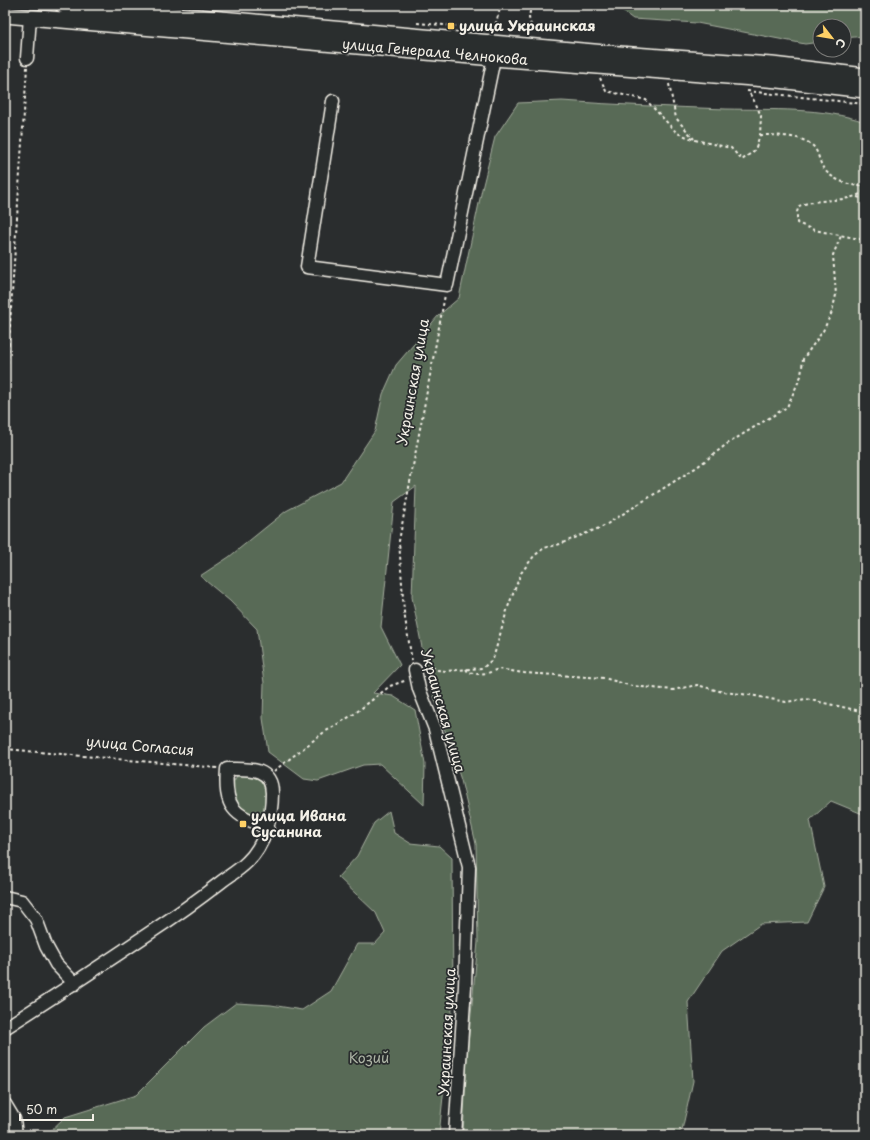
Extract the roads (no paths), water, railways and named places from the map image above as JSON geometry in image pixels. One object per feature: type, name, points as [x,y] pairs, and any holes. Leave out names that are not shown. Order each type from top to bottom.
[{"type":"main road","name":"улица Генерала Челнокова","points":[[64,5],[605,53],[772,65],[865,76]]},
{"type":"main road","name":"улица Генерала Челнокова","points":[[5,15],[494,58],[779,80],[865,90]]},
{"type":"street","points":[[27,58],[30,17]]},
{"type":"street","points":[[333,101],[307,267],[447,285],[494,58]]},
{"type":"street","name":"Украинская улица","points":[[415,674],[419,689],[435,729],[469,867],[465,986],[455,1135]]},
{"type":"street","points":[[5,1028],[182,912],[247,862],[258,848],[268,827],[272,784],[268,776],[261,772],[245,769],[227,769],[226,786],[231,805],[248,821],[268,827]]},
{"type":"street","points":[[5,897],[22,901],[36,919],[46,946],[56,964],[74,984]]},
{"type":"street","points":[[5,1104],[14,1119],[16,1135]]},
{"type":"place","name":"улица Украинская","points":[[451,26]]},
{"type":"place","name":"улица Ивана Сусанина","points":[[243,824]]},
{"type":"park label","name":"Козий","points":[[369,1058]]}]
